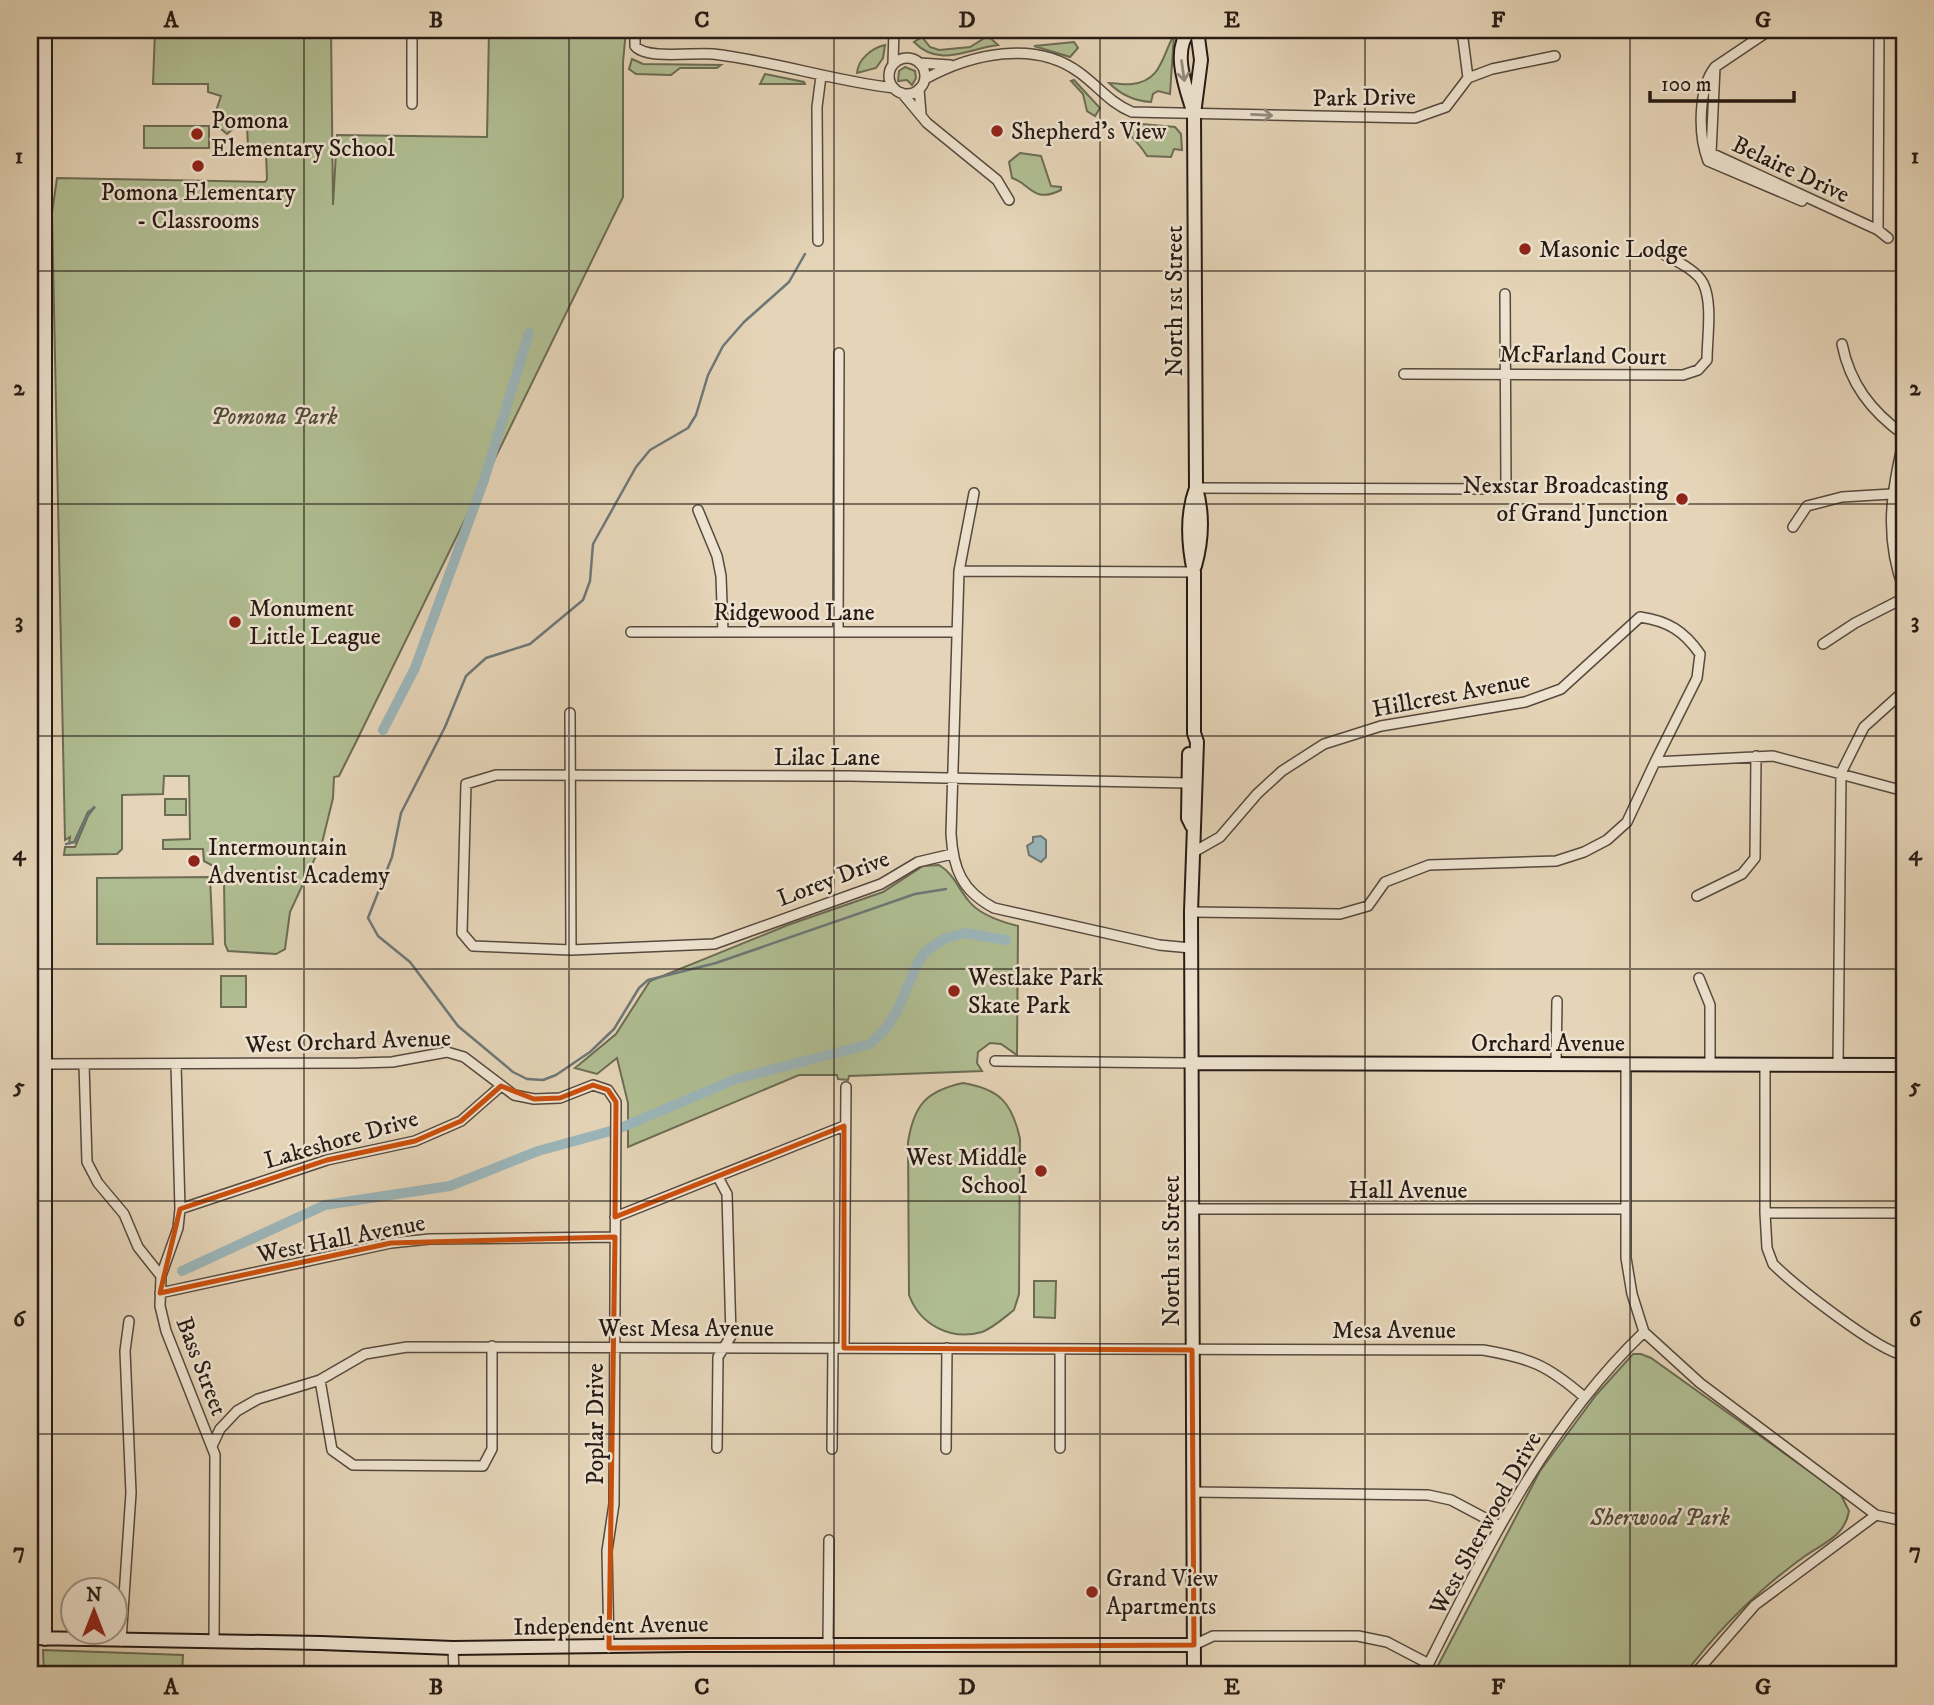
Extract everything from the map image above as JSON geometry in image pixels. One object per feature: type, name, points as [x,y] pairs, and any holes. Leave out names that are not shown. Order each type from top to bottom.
[{"type":"street","points":[[45,1639],[46,30]]},
{"type":"street","points":[[412,30],[412,104]]},
{"type":"street","points":[[635,30],[635,46],[645,53],[713,54],[898,91],[919,89]]},
{"type":"street","name":"North 1st Street","points":[[1190,30],[1184,36],[1181,58],[1194,114]]},
{"type":"street","name":"North 1st Street","points":[[1192,826],[1197,819],[1194,572],[1200,533],[1200,504],[1196,488],[1194,114],[1200,60],[1197,30]]},
{"type":"street","points":[[1458,30],[1463,39],[1468,78],[1492,69],[1555,56]]},
{"type":"street","name":"Belaire Drive","points":[[1770,30],[1715,67],[1711,153],[1878,230]]},
{"type":"street","points":[[1879,30],[1878,230],[1888,238]]},
{"type":"street","points":[[895,32],[909,58],[919,63],[952,65]]},
{"type":"street","points":[[867,83],[889,74],[893,64],[895,32]]},
{"type":"street","name":"Park Drive","points":[[952,65],[994,54],[1045,56],[1068,64],[1113,103],[1132,113],[1415,118],[1446,107],[1468,78]]},
{"type":"street","points":[[893,64],[909,58]]},
{"type":"street","points":[[919,63],[925,79]]},
{"type":"street","points":[[921,114],[919,89],[925,79],[952,65]]},
{"type":"street","points":[[889,74],[898,91],[927,123],[997,180],[1009,200]]},
{"type":"street","points":[[818,241],[817,107],[821,76]]},
{"type":"street","points":[[30,231],[46,237]]},
{"type":"street","points":[[30,243],[46,237]]},
{"type":"street","name":"McFarland Court","points":[[1404,374],[1683,375],[1698,370],[1707,360],[1707,303],[1703,282],[1690,270],[1658,251]]},
{"type":"street","points":[[1196,488],[1506,489],[1505,294]]},
{"type":"street","points":[[1842,344],[1846,365],[1863,397],[1882,419],[1904,437],[1891,494],[1890,533],[1894,562],[1904,590]]},
{"type":"street","points":[[838,631],[839,353]]},
{"type":"street","points":[[974,493],[959,571],[952,854],[955,868],[973,895],[994,908],[1159,945],[1191,948]]},
{"type":"street","points":[[1793,527],[1807,506],[1842,497],[1891,494]]},
{"type":"street","points":[[698,510],[717,556],[721,576],[723,632]]},
{"type":"street","points":[[959,571],[1194,572]]},
{"type":"street","points":[[1823,644],[1855,623],[1904,598]]},
{"type":"street","name":"Hillcrest Avenue","points":[[1192,853],[1220,837],[1256,794],[1282,771],[1324,744],[1381,726],[1525,702],[1561,689],[1640,617],[1665,621],[1688,637],[1700,654],[1697,678],[1655,762]]},
{"type":"street","name":"Ridgewood Lane","points":[[631,632],[957,632]]},
{"type":"street","points":[[1838,1065],[1838,790],[1841,773],[1864,727],[1904,691]]},
{"type":"street","points":[[570,713],[572,775],[568,882],[571,950]]},
{"type":"street","name":"North 1st Street","points":[[1194,733],[1189,742],[1188,783],[1188,818],[1192,826],[1194,1675]]},
{"type":"street","points":[[1697,895],[1742,874],[1755,858],[1756,756]]},
{"type":"street","points":[[1191,912],[1340,914],[1368,906],[1385,882],[1429,865],[1556,861],[1584,852],[1607,840],[1627,822],[1655,762],[1773,756],[1904,791]]},
{"type":"street","name":"Lilac Lane","points":[[462,933],[466,783],[496,775],[954,777],[1188,783]]},
{"type":"street","name":"Lorey Drive","points":[[462,933],[473,946],[571,950],[714,944],[881,884],[918,862],[952,854]]},
{"type":"street","points":[[30,874],[45,873]]},
{"type":"street","points":[[1699,978],[1710,1005],[1710,1065]]},
{"type":"street","points":[[1556,1064],[1557,1001]]},
{"type":"street","name":"West Orchard Avenue","points":[[46,1064],[392,1062],[447,1052],[464,1057],[514,1095],[534,1099],[561,1098],[593,1085],[608,1090],[616,1102],[616,1115]]},
{"type":"street","points":[[995,1061],[1191,1063]]},
{"type":"street","name":"Orchard Avenue","points":[[1191,1063],[1904,1065]]},
{"type":"street","points":[[84,1064],[87,1162],[98,1183],[124,1214],[138,1247],[161,1276]]},
{"type":"street","name":"Bass Street","points":[[176,1064],[180,1209],[178,1228],[161,1276],[160,1293],[166,1332],[212,1446],[217,1465],[214,1642]]},
{"type":"street","points":[[1626,1064],[1626,1258],[1632,1294],[1644,1332],[1700,1383],[1876,1515],[1904,1521]]},
{"type":"street","points":[[1765,1065],[1765,1213],[1767,1248],[1773,1264],[1869,1338],[1897,1354],[1904,1354]]},
{"type":"street","name":"Lakeshore Drive","points":[[180,1209],[327,1160],[415,1141],[461,1121],[501,1086]]},
{"type":"street","points":[[844,1348],[846,1087]]},
{"type":"street","name":"Poplar Drive","points":[[609,1648],[607,1551],[614,1504],[616,1115]]},
{"type":"street","points":[[615,1217],[844,1126]]},
{"type":"street","points":[[717,1448],[718,1357],[731,1336],[727,1194],[718,1177]]},
{"type":"street","name":"Hall Avenue","points":[[1192,1209],[1625,1209]]},
{"type":"street","points":[[1765,1213],[1904,1213]]},
{"type":"street","name":"West Hall Avenue","points":[[160,1293],[391,1243],[430,1239],[615,1237]]},
{"type":"street","points":[[125,1576],[131,1493],[125,1351],[129,1321]]},
{"type":"street","name":"West Sherwood Drive","points":[[1423,1675],[1535,1463],[1583,1396],[1644,1332]]},
{"type":"street","points":[[320,1380],[332,1450],[353,1465],[482,1466],[492,1449],[492,1346]]},
{"type":"street","name":"West Mesa Avenue","points":[[212,1446],[220,1429],[237,1411],[258,1399],[320,1380],[345,1363],[385,1348],[492,1346],[1192,1350]]},
{"type":"street","points":[[832,1449],[833,1348]]},
{"type":"street","points":[[946,1449],[947,1349]]},
{"type":"street","points":[[1060,1349],[1060,1448]]},
{"type":"street","name":"Mesa Avenue","points":[[1192,1350],[1483,1350],[1520,1356],[1552,1370],[1583,1396]]},
{"type":"street","points":[[1193,1492],[1428,1494],[1451,1500],[1500,1525]]},
{"type":"street","points":[[1694,1675],[1755,1605],[1876,1515]]},
{"type":"street","points":[[828,1644],[829,1540]]},
{"type":"street","points":[[1194,1645],[1213,1636],[1358,1636],[1387,1642],[1429,1664]]},
{"type":"street","name":"Independent Avenue","points":[[30,1638],[60,1639]]},
{"type":"street","name":"Independent Avenue","points":[[130,1641],[453,1648],[828,1644],[1194,1645]]},
{"type":"street","points":[[453,1648],[454,1675]]},
{"type":"street","points":[[1889,1675],[1904,1674]]},
{"type":"highlighted area","points":[[593,1085],[608,1090],[616,1102],[615,1217],[844,1126],[844,1348],[1192,1350],[1194,1645],[609,1648],[615,1237],[391,1243],[160,1293],[180,1209],[327,1160],[415,1141],[461,1121],[501,1086],[534,1099],[560,1098]]},
{"type":"green space","name":"Pomona Park","points":[[155,30],[331,30],[333,205],[337,135],[487,137],[489,30],[626,30],[623,62],[623,197],[356,742],[339,776],[334,777],[333,798],[322,843],[290,912],[285,949],[276,954],[228,951],[225,944],[224,882],[219,869],[204,861],[203,849],[163,849],[163,840],[190,839],[189,776],[164,776],[163,794],[122,795],[122,849],[117,854],[64,855],[65,847],[75,847],[88,816],[95,807],[88,812],[74,842],[69,843],[70,837],[65,840],[52,213],[57,178],[265,182],[267,179],[266,152],[255,152],[253,146],[248,146],[247,126],[235,127],[227,134],[215,124],[214,117],[221,96],[208,92],[208,84],[153,84]]},
{"type":"green space","points":[[1174,35],[1170,94],[1158,91],[1153,94],[1151,102],[1133,99],[1109,83],[1132,84],[1150,78],[1160,66]]},
{"type":"green space","points":[[988,36],[998,45],[954,55],[933,54],[914,42],[922,37],[930,47],[939,50],[970,47]]},
{"type":"green space","points":[[1074,42],[1078,48],[1070,57],[1034,46]]},
{"type":"green space","points":[[885,45],[883,58],[876,68],[857,73],[866,55]]},
{"type":"green space","points":[[632,59],[643,64],[721,65],[717,68],[680,68],[671,75],[636,74],[629,69]]},
{"type":"green space","points":[[905,67],[915,71],[916,78],[912,85],[907,80],[898,81],[899,71]]},
{"type":"green space","points":[[765,74],[804,82],[805,84],[760,84]]},
{"type":"green space","points":[[1074,80],[1100,108],[1095,116],[1087,111],[1083,94],[1071,81]]},
{"type":"green space","points":[[1130,123],[1175,127],[1181,134],[1182,150],[1174,149],[1171,157],[1147,156],[1123,127]]},
{"type":"green space","points":[[144,126],[209,126],[209,148],[144,148]]},
{"type":"green space","points":[[1020,153],[1041,156],[1051,186],[1061,187],[1061,190],[1052,194],[1038,194],[1012,178],[1009,162]]},
{"type":"green space","points":[[165,799],[186,799],[186,815],[165,815]]},
{"type":"green space","points":[[939,865],[948,872],[972,905],[998,920],[1018,926],[1017,1055],[1001,1044],[990,1043],[978,1052],[977,1063],[982,1071],[849,1076],[848,1080],[838,1079],[837,1075],[799,1075],[628,1147],[628,1103],[617,1058],[597,1074],[575,1068],[616,1034],[650,981],[788,925],[883,892],[923,866]]},
{"type":"green space","points":[[210,877],[213,944],[97,944],[97,878]]},
{"type":"green space","points":[[221,976],[246,976],[246,1007],[221,1007]]},
{"type":"green space","points":[[963,1083],[986,1089],[1002,1099],[1013,1115],[1020,1139],[1019,1294],[1014,1310],[990,1328],[970,1334],[938,1328],[921,1315],[909,1295],[908,1142],[911,1129],[918,1109],[931,1095]]},
{"type":"green space","points":[[1034,1281],[1056,1281],[1055,1318],[1034,1317]]},
{"type":"green space","name":"Sherwood Park","points":[[1633,1354],[1651,1358],[1840,1493],[1849,1511],[1843,1527],[1833,1538],[1805,1556],[1755,1596],[1725,1626],[1684,1675],[1433,1675],[1540,1471],[1596,1395]]},
{"type":"green space","points":[[43,1650],[183,1655],[182,1675],[44,1675]]},
{"type":"water","points":[[1041,836],[1046,840],[1046,857],[1041,862],[1029,855],[1027,846],[1033,842],[1033,837]]},
{"type":"waterway","points":[[805,254],[789,282],[744,322],[723,346],[708,375],[696,415],[688,428],[650,450],[636,467],[593,544],[590,581],[583,600],[530,644],[486,658],[466,676],[445,727],[401,813],[392,857],[368,918],[378,936],[410,962],[458,1026],[513,1072],[527,1079],[543,1080],[556,1075],[590,1052],[614,1029],[639,988],[648,980],[716,963],[915,894],[946,889]]},
{"type":"waterway","points":[[383,730],[415,668],[484,480],[529,333]]},
{"type":"waterway","points":[[66,844],[75,842],[94,807]]},
{"type":"waterway","points":[[182,1271],[325,1205],[450,1186],[538,1151],[618,1129],[736,1079],[870,1044],[887,1027],[897,1011],[918,962],[926,951],[944,939],[965,933],[1006,940]]},
{"type":"place","name":"Shepherd's View","points":[[997,131]]},
{"type":"place","name":"Pomona Elementary School","points":[[197,134]]},
{"type":"place","name":"Pomona Elementary - Classrooms","points":[[198,166]]},
{"type":"place","name":"Masonic Lodge","points":[[1525,249]]},
{"type":"place","name":"Nexstar Broadcasting of Grand Junction","points":[[1682,499]]},
{"type":"place","name":"Monument Little League","points":[[235,622]]},
{"type":"place","name":"Intermountain Adventist Academy","points":[[194,861]]},
{"type":"place","name":"Westlake Park Skate Park","points":[[954,991]]},
{"type":"place","name":"West Middle School","points":[[1041,1171]]},
{"type":"place","name":"Grand View Apartments","points":[[1092,1592]]}]
